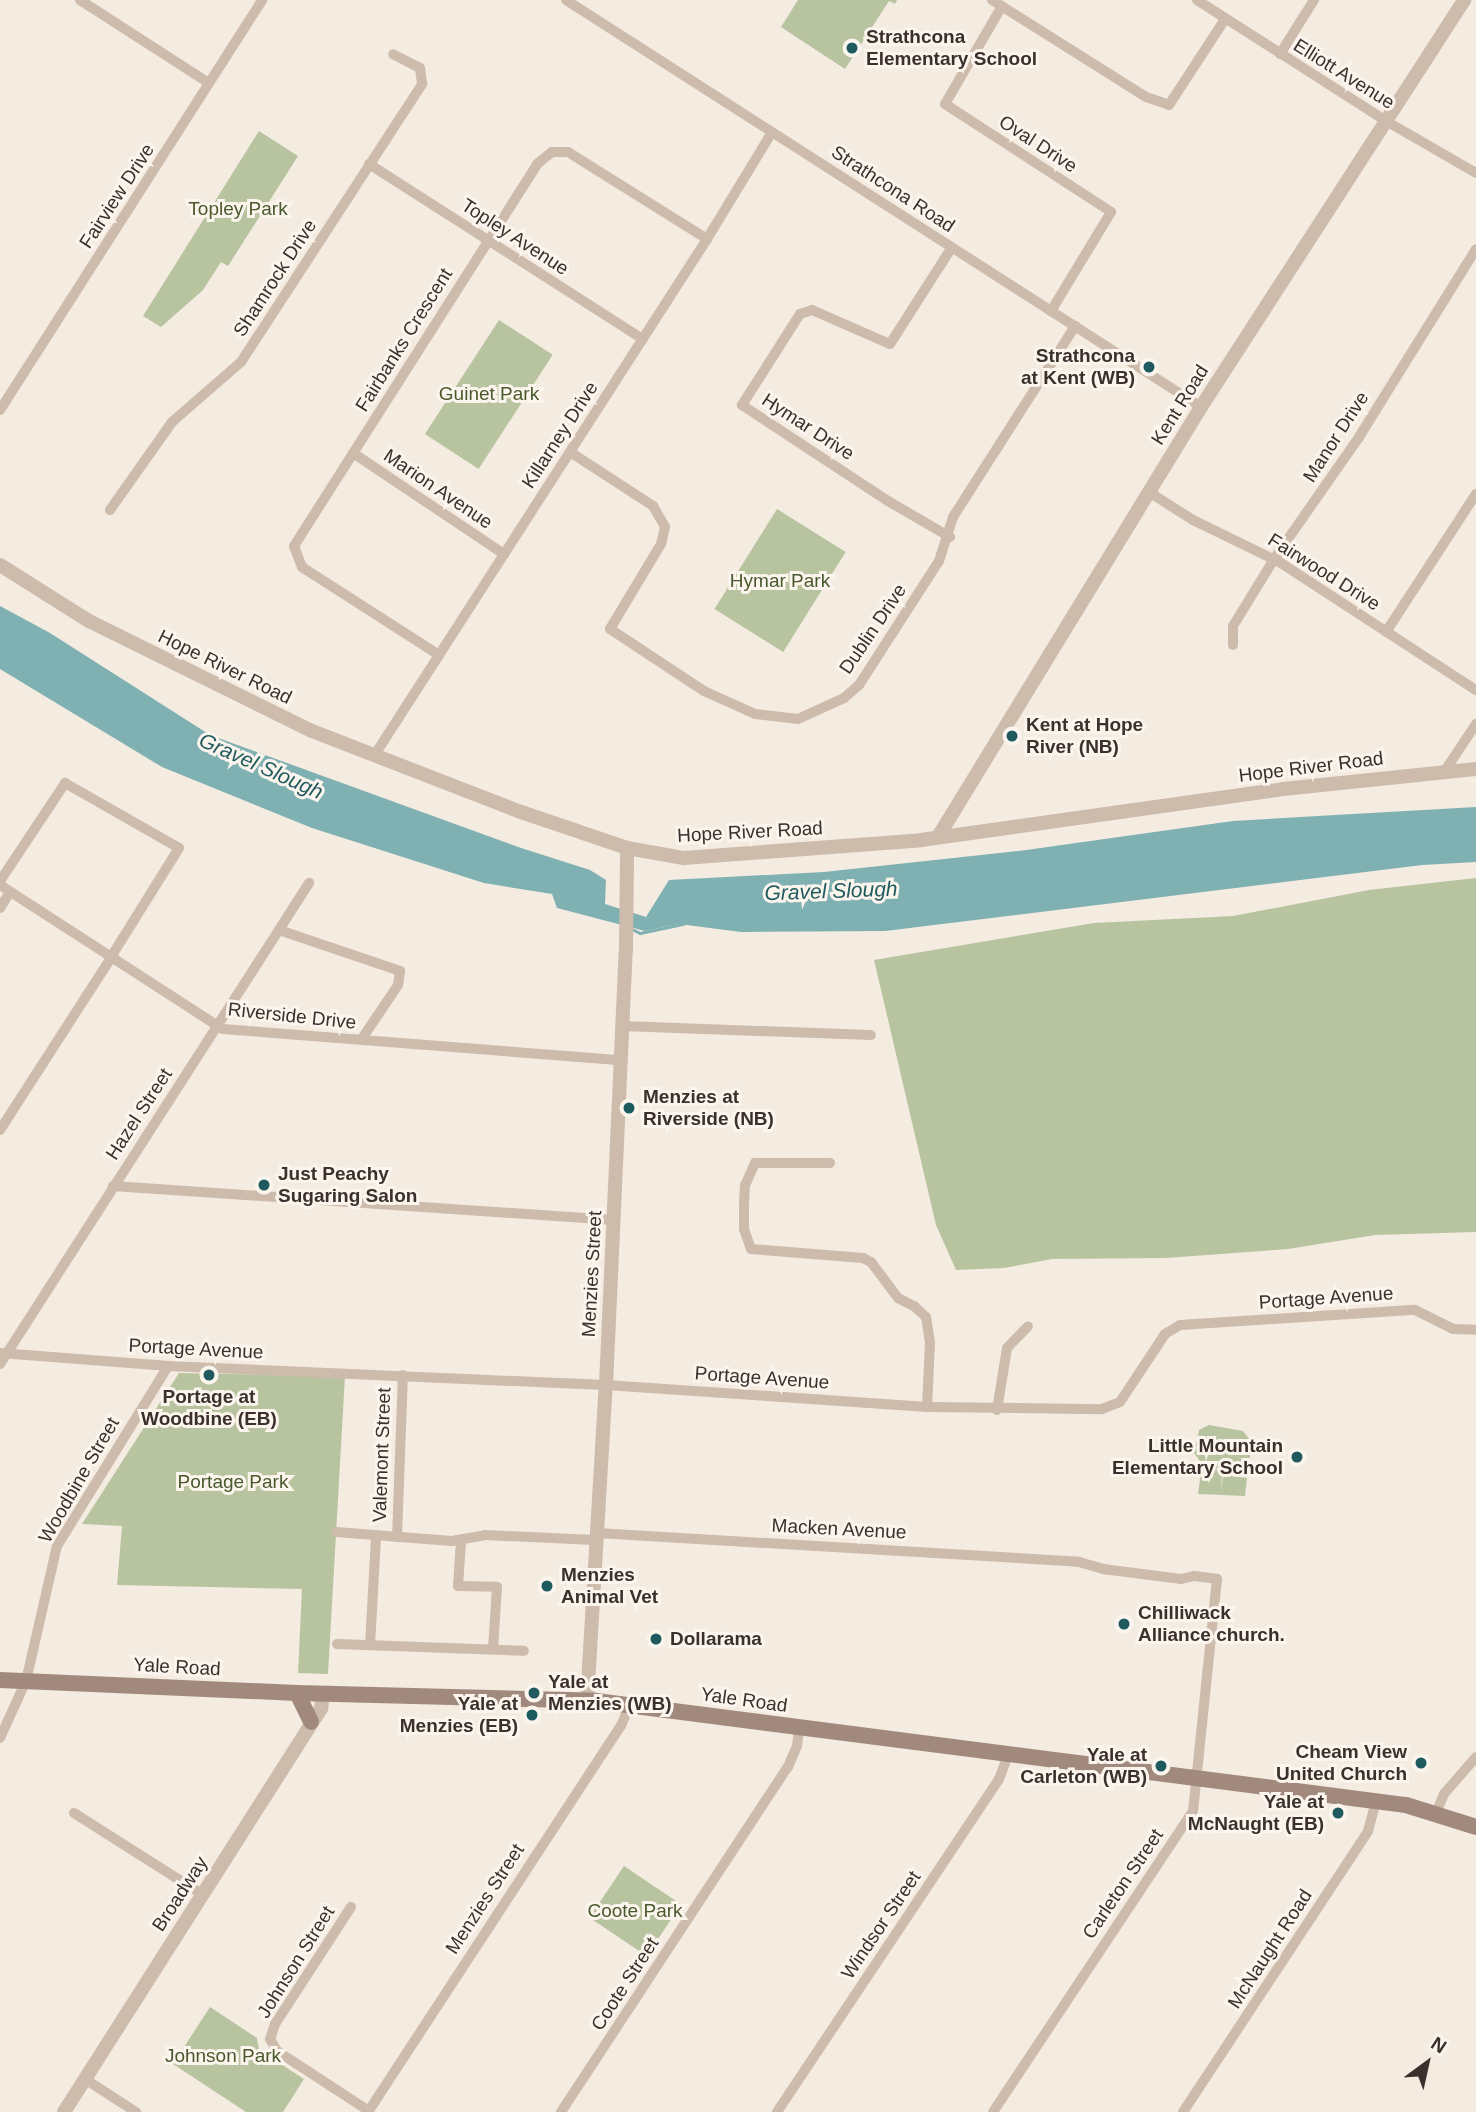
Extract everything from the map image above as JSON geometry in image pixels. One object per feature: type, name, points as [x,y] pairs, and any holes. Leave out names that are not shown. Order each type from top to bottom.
[{"type":"main road","name":"Yale Road","points":[[0,1680],[323,1694],[587,1701],[1377,1801],[1436,1813],[1476,1827]]},
{"type":"main road","points":[[297,1693],[311,1723]]},
{"type":"street","points":[[79,0],[209,83]]},
{"type":"street","name":"Fairview Drive","points":[[0,410],[262,0]]},
{"type":"street","name":"Strathcona Road","points":[[566,0],[1201,407]]},
{"type":"street","name":"Elliott Avenue","points":[[1197,0],[1386,121],[1476,173]]},
{"type":"street","points":[[1280,54],[1314,0]]},
{"type":"street","name":"Kent Road","points":[[939,837],[1201,407],[1464,0]]},
{"type":"street","points":[[997,3],[1146,97],[1169,105],[1225,19]]},
{"type":"street","name":"Oval Drive","points":[[997,3],[945,104],[1111,212],[1051,311]]},
{"type":"street","name":"Shamrock Drive","points":[[110,510],[172,422],[241,362],[422,84],[420,68],[393,54]]},
{"type":"street","name":"Killarney Drive","points":[[374,756],[643,340],[772,132]]},
{"type":"street","name":"Fairbanks Crescent","points":[[439,655],[302,567],[294,547],[488,240],[537,164],[552,152],[568,152],[707,239]]},
{"type":"street","name":"Topley Avenue","points":[[369,164],[643,340]]},
{"type":"street","name":"Hymar Drive","points":[[950,537],[888,501],[742,405],[800,314],[812,310],[890,344],[951,247]]},
{"type":"street","name":"Manor Drive","points":[[1233,645],[1233,626],[1274,559],[1359,437],[1476,249]]},
{"type":"street","name":"Dublin Drive","points":[[570,452],[653,506],[666,527],[661,544],[610,629],[704,691],[755,714],[798,719],[844,698],[859,685],[939,561],[950,537],[953,517],[1075,326]]},
{"type":"street","name":"Marion Avenue","points":[[353,453],[504,554]]},
{"type":"street","name":"Fairwood Drive","points":[[1149,492],[1193,520],[1274,559],[1476,690]]},
{"type":"street","points":[[1386,632],[1476,494]]},
{"type":"street","name":"Hope River Road","points":[[0,565],[89,621],[228,692],[374,756],[627,848],[684,858],[939,837],[1283,789],[1476,769]]},
{"type":"street","points":[[1444,772],[1476,724]]},
{"type":"street","points":[[0,908],[3,886],[65,783],[179,848],[0,1130]]},
{"type":"street","name":"Menzies Street","points":[[587,1701],[614,1220],[626,950],[627,848]]},
{"type":"street","name":"Hazel Street","points":[[2,1358],[309,883]]},
{"type":"street","name":"Riverside Drive","points":[[3,886],[223,1029],[621,1060]]},
{"type":"street","points":[[279,929],[400,971],[398,985],[361,1040]]},
{"type":"street","points":[[623,1026],[872,1035]]},
{"type":"street","points":[[830,1163],[755,1163],[746,1185],[744,1206],[744,1229],[751,1250],[863,1258],[872,1262],[898,1298],[914,1306],[926,1317],[930,1342],[927,1407]]},
{"type":"street","points":[[113,1186],[614,1220]]},
{"type":"street","name":"Portage Avenue","points":[[2,1358],[606,1385],[927,1407],[997,1410],[1112,1408],[1123,1398],[1164,1335],[1180,1325],[1415,1310],[1453,1329],[1476,1330]]},
{"type":"street","points":[[997,1410],[1007,1348],[1028,1326]]},
{"type":"street","name":"Woodbine Street","points":[[0,1738],[26,1681],[57,1546],[168,1366]]},
{"type":"street","name":"Valemont Street","points":[[397,1537],[403,1375]]},
{"type":"street","name":"Macken Avenue","points":[[336,1532],[376,1537],[461,1541],[485,1535],[596,1537],[1079,1562]]},
{"type":"street","points":[[370,1645],[376,1537]]},
{"type":"street","points":[[461,1541],[458,1586],[496,1587],[494,1650]]},
{"type":"street","name":"Carleton Street","points":[[993,2112],[1193,1811],[1217,1579],[1194,1576],[1181,1579],[1103,1569],[1079,1562]]},
{"type":"street","points":[[337,1644],[524,1651]]},
{"type":"street","name":"Broadway","points":[[64,2112],[321,1708],[323,1694]]},
{"type":"street","name":"Menzies Street","points":[[369,2112],[621,1726],[629,1706]]},
{"type":"street","name":"Coote Street","points":[[561,2112],[788,1767],[797,1746],[799,1729]]},
{"type":"street","name":"Windsor Street","points":[[777,2112],[999,1779],[1008,1755]]},
{"type":"street","points":[[1436,1813],[1444,1794],[1476,1757]]},
{"type":"street","name":"McNaught Road","points":[[1183,2112],[1368,1831],[1377,1801]]},
{"type":"street","points":[[74,1813],[202,1895]]},
{"type":"street","name":"Johnson Street","points":[[351,1907],[275,2024],[270,2039],[277,2051],[369,2112]]},
{"type":"street","points":[[85,2079],[136,2112]]},
{"type":"green space","points":[[798,0],[897,0],[895,4],[889,1],[845,69],[781,27]]},
{"type":"green space","name":"Topley Park","points":[[259,131],[298,156],[228,266],[221,262],[203,290],[161,327],[143,316]]},
{"type":"green space","name":"Guinet Park","points":[[499,320],[553,355],[479,469],[425,434]]},
{"type":"green space","name":"Hymar Park","points":[[777,509],[846,552],[783,652],[714,609]]},
{"type":"green space","points":[[1476,878],[1476,1232],[1375,1235],[1288,1249],[1166,1258],[1052,1259],[1004,1268],[956,1270],[936,1225],[874,960],[1094,923],[1233,916],[1369,890]]},
{"type":"green space","name":"Portage Park","points":[[179,1373],[345,1376],[328,1674],[298,1673],[302,1589],[117,1585],[122,1526],[82,1524]]},
{"type":"green space","points":[[1209,1425],[1243,1431],[1250,1440],[1250,1476],[1222,1474],[1221,1493],[1223,1475],[1247,1478],[1245,1496],[1198,1494],[1202,1464],[1194,1453],[1199,1430]]},
{"type":"green space","name":"Coote Park","points":[[624,1866],[681,1905],[647,1956],[589,1917]]},
{"type":"green space","name":"Johnson Park","points":[[210,2007],[257,2038],[259,2050],[304,2079],[283,2112],[246,2112],[173,2064]]},
{"type":"water","points":[[0,606],[50,633],[210,735],[518,847],[590,870],[606,880],[605,904],[646,917],[669,880],[824,872],[1019,851],[1233,821],[1476,807],[1476,862],[1422,865],[885,931],[741,932],[679,924],[645,931],[557,908],[552,894],[484,883],[312,828],[162,767],[0,669]]},
{"type":"waterway","name":"Gravel Slough","points":[[632,929],[640,933],[683,924]]},
{"type":"place","name":"Strathcona Elementary School","points":[[852,48]]},
{"type":"place","name":"Strathcona at Kent (WB)","points":[[1149,367]]},
{"type":"place","name":"Kent at Hope River (NB)","points":[[1012,736]]},
{"type":"place","name":"Menzies at Riverside (NB)","points":[[629,1108]]},
{"type":"place","name":"Just Peachy Sugaring Salon","points":[[264,1185]]},
{"type":"place","name":"Portage at Woodbine (EB)","points":[[209,1375]]},
{"type":"place","name":"Little Mountain Elementary School","points":[[1297,1457]]},
{"type":"place","name":"Menzies Animal Vet","points":[[547,1586]]},
{"type":"place","name":"Chilliwack Alliance church.","points":[[1124,1624]]},
{"type":"place","name":"Dollarama","points":[[656,1639]]},
{"type":"place","name":"Yale at Menzies (WB)","points":[[534,1693]]},
{"type":"place","name":"Yale at Menzies (EB)","points":[[532,1715]]},
{"type":"place","name":"Cheam View United Church","points":[[1421,1763]]},
{"type":"place","name":"Yale at Carleton (WB)","points":[[1161,1766]]},
{"type":"place","name":"Yale at McNaught (EB)","points":[[1338,1813]]}]
